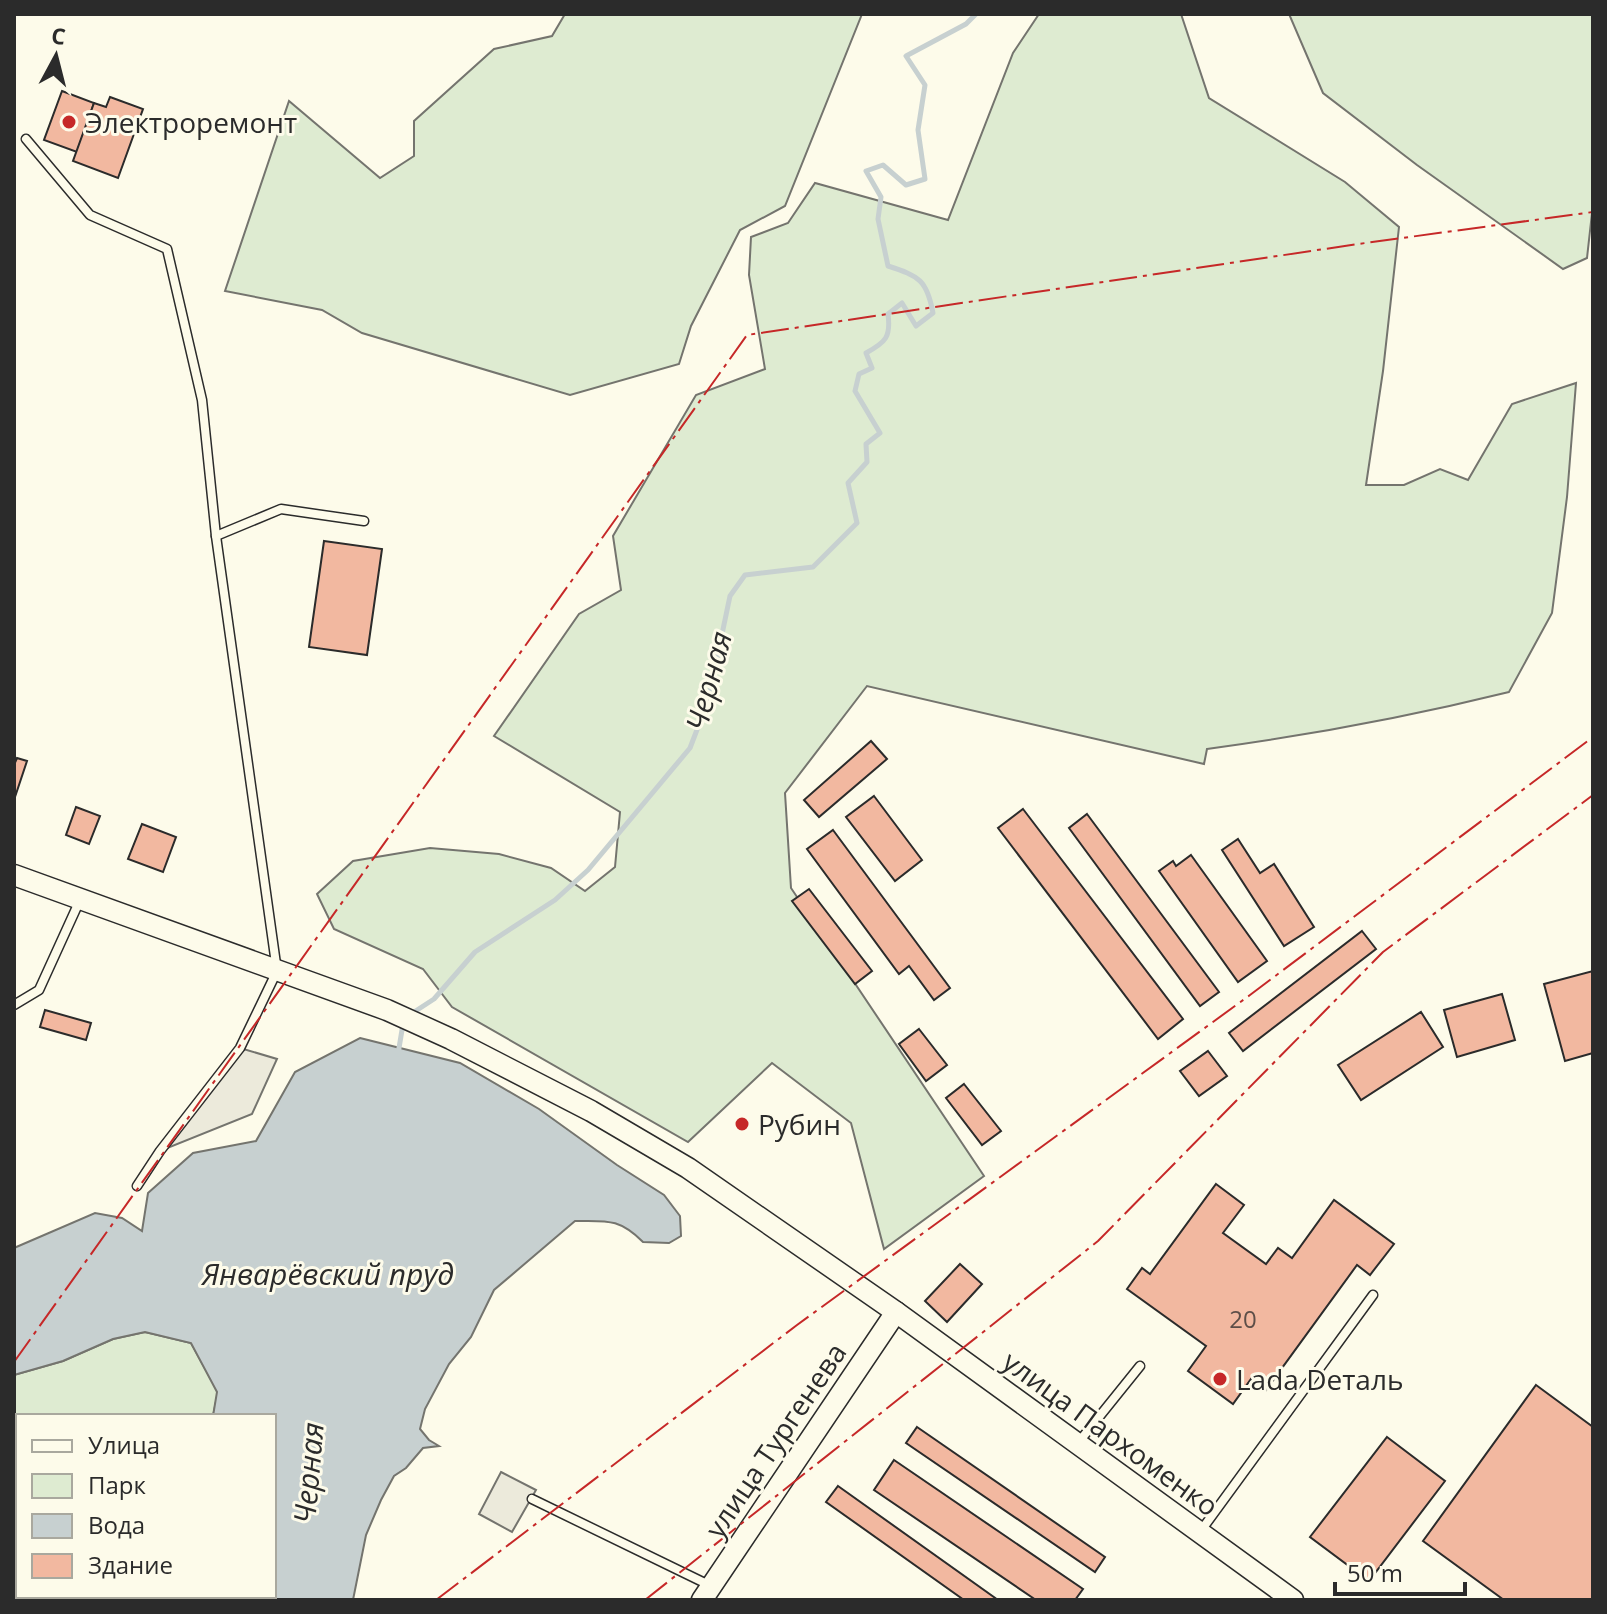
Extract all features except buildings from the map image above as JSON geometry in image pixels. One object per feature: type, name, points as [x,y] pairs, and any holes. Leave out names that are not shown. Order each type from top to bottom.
[{"type":"street","name":"улица Пархоменко","points":[[14,875],[387,1010],[451,1039],[591,1111],[688,1168],[896,1312],[1293,1600]]},
{"type":"street","name":"улица Тургенева","points":[[706,1592],[896,1312]]},
{"type":"lane","points":[[26,139],[90,215],[167,249],[202,400],[216,536],[277,971],[240,1048],[160,1151],[137,1186]]},
{"type":"lane","points":[[216,536],[281,509],[364,521]]},
{"type":"lane","points":[[14,1005],[39,990],[81,899]]},
{"type":"lane","points":[[1199,1532],[1373,1295]]},
{"type":"lane","points":[[1077,1444],[1140,1366]]},
{"type":"lane","points":[[532,1499],[706,1592]]},
{"type":"green space","points":[[565,14],[862,14],[785,206],[740,230],[691,326],[679,364],[570,395],[362,333],[322,310],[225,291],[289,101],[380,178],[414,156],[414,121],[494,49],[552,36]]},
{"type":"green space","points":[[1039,14],[1181,14],[1209,98],[1345,182],[1399,227],[1366,485],[1404,485],[1440,469],[1468,480],[1512,404],[1576,383],[1567,497],[1552,613],[1509,692],[1359,725],[1207,749],[1204,764],[867,686],[785,793],[791,888],[984,1176],[884,1249],[851,1123],[772,1063],[688,1142],[452,1007],[423,969],[334,929],[317,894],[353,861],[430,848],[499,854],[551,868],[585,891],[615,867],[620,812],[494,736],[579,614],[621,590],[613,536],[696,395],[765,369],[749,275],[751,237],[788,223],[815,183],[948,220],[1013,53]]},
{"type":"green space","points":[[1289,14],[1593,14],[1593,204],[1587,258],[1563,269],[1417,165],[1323,93]]},
{"type":"green space","points":[[145,1332],[191,1343],[218,1392],[213,1414],[16,1414],[16,1598],[100,1598],[14,1600],[14,1375],[63,1361],[113,1339]]},
{"type":"shaded area","points":[[240,1048],[277,1059],[252,1114],[160,1151]]},
{"type":"shaded area","points":[[501,1472],[536,1490],[512,1532],[479,1514]]},
{"type":"water","name":"Январёвский пруд","points":[[360,1038],[460,1063],[539,1109],[664,1195],[680,1216],[681,1236],[669,1243],[643,1242],[612,1222],[575,1221],[494,1290],[471,1337],[449,1364],[425,1409],[420,1429],[439,1446],[423,1448],[406,1468],[394,1476],[381,1500],[366,1535],[353,1600],[150,1600],[276,1598],[276,1414],[213,1414],[217,1392],[191,1343],[145,1332],[113,1339],[63,1361],[14,1375],[14,1248],[95,1213],[122,1218],[142,1231],[148,1193],[193,1153],[256,1141],[295,1072]]},
{"type":"waterway","name":"Черная","points":[[411,1014],[434,999],[475,952],[555,900],[588,870],[690,748],[708,701],[730,596],[745,575],[813,567],[857,523],[848,483],[867,462],[866,444],[880,433],[855,391],[859,374],[872,368],[866,353],[886,338],[888,314],[902,303],[916,326],[933,313],[928,293],[920,281],[888,266],[878,219],[881,197],[866,171],[883,165],[906,185],[925,179],[918,130],[925,85],[906,56],[966,24],[976,14]]},
{"type":"waterway","name":"Черная","points":[[398,1054],[403,1024]]},
{"type":"power","points":[[14,1362],[747,335],[1593,212]]},
{"type":"power","points":[[436,1600],[797,1325],[1250,995],[1593,737]]},
{"type":"power","points":[[645,1600],[1098,1241],[1383,952],[1593,795]]},
{"type":"place","name":"Электроремонт","points":[[69,122]]},
{"type":"place","name":"Рубин","points":[[742,1124]]},
{"type":"place","name":"Lada Dеталь","points":[[1220,1379]]}]
